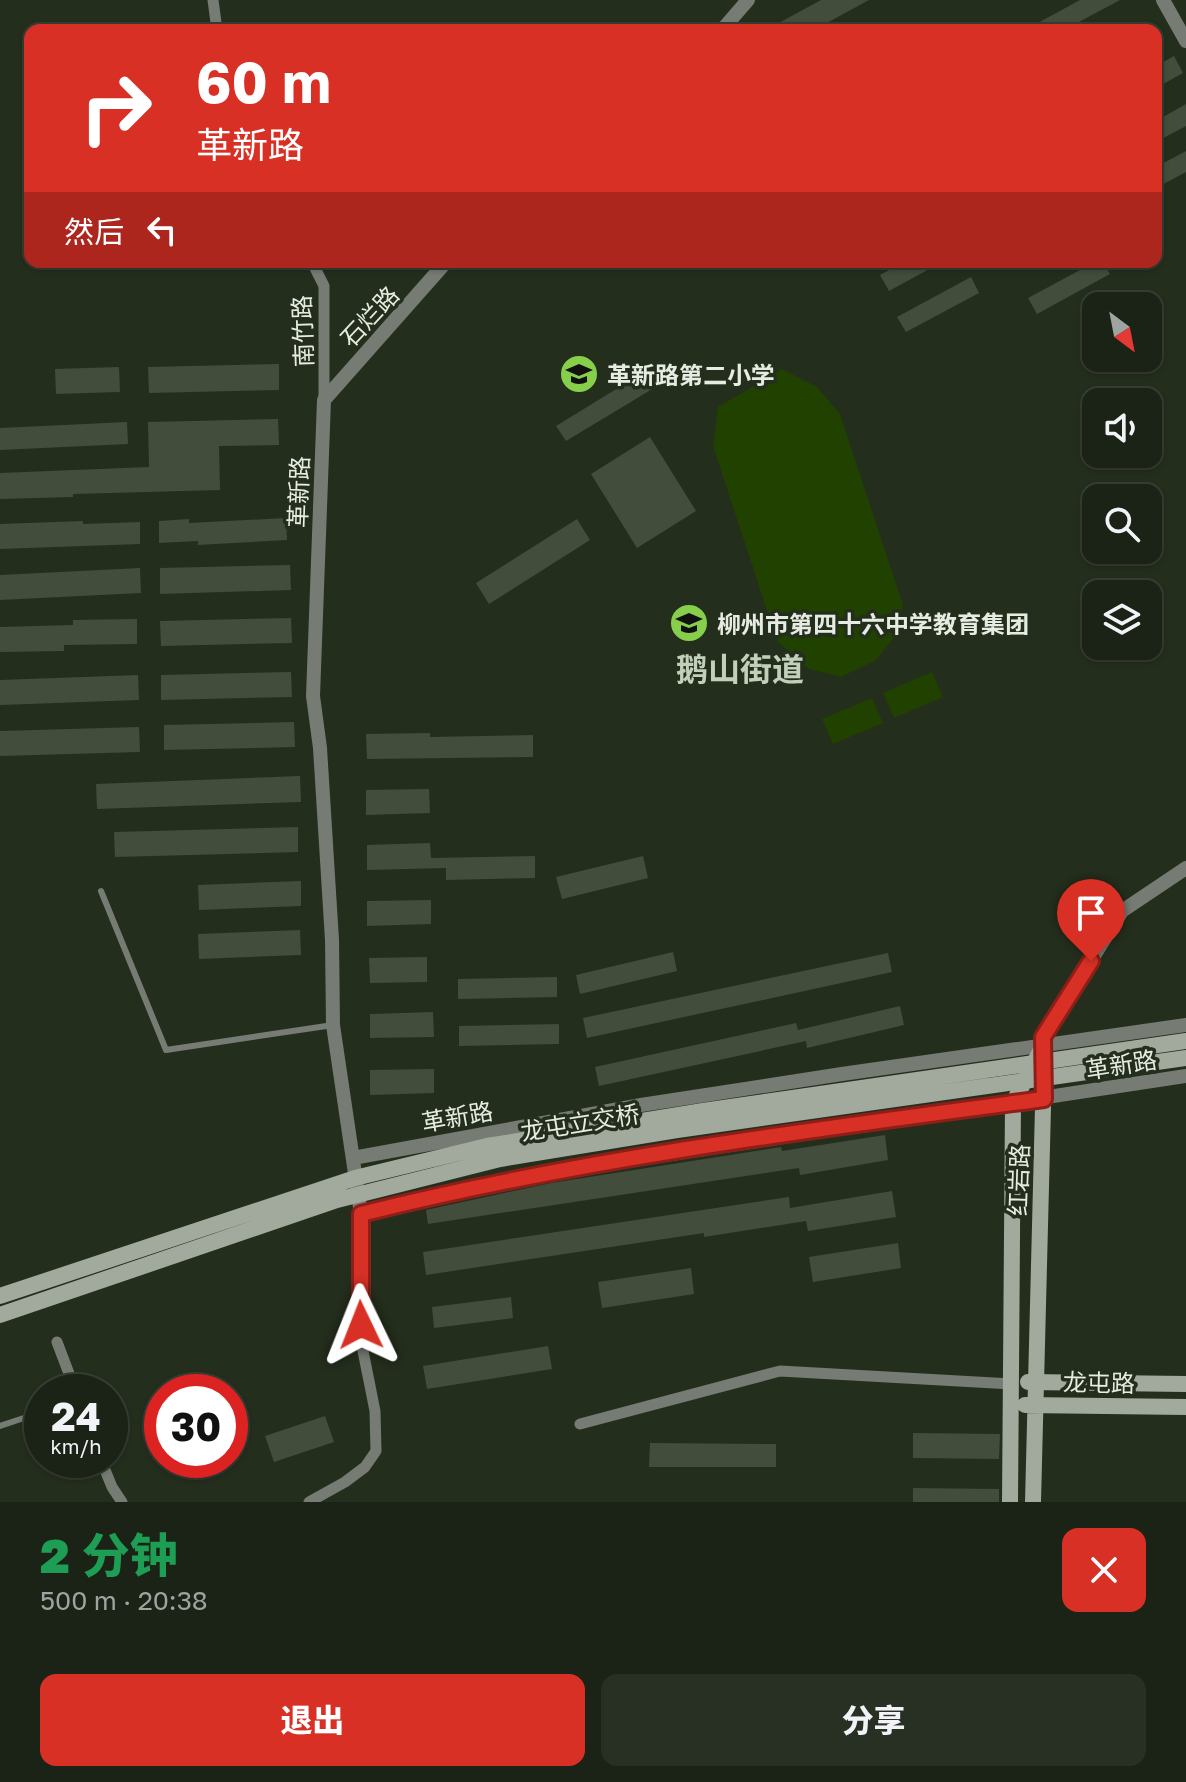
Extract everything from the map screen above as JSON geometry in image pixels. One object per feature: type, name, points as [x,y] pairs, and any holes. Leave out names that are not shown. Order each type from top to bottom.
[{"type":"main road","name":"龙屯立交桥","points":[[0,1296],[355,1178],[487,1146],[703,1111],[1186,1041]]},
{"type":"main road","name":"红岩路","points":[[1033,1502],[1043,1046]]},
{"type":"main road","points":[[1010,1502],[1013,1103],[1043,1046]]},
{"type":"main road","name":"龙屯立交桥","points":[[0,1315],[337,1200],[500,1159],[677,1130],[1186,1058]]},
{"type":"main road","name":"龙屯路","points":[[1012,1384],[1186,1384]]},
{"type":"main road","name":"龙屯路","points":[[1012,1405],[1186,1407]]},
{"type":"street","points":[[213,0],[216,24]]},
{"type":"street","points":[[727,24],[748,0]]},
{"type":"street","points":[[1163,0],[1186,41]]},
{"type":"street","name":"南竹路","points":[[315,268],[324,286],[324,400]]},
{"type":"street","name":"石烂路","points":[[324,400],[441,268]]},
{"type":"street","name":"革新路","points":[[324,400],[313,696],[320,748],[332,940],[333,1025],[361,1214],[559,1171],[879,1120],[1044,1099],[1186,1076]]},
{"type":"street","name":"红岩路","points":[[1043,1046],[1043,1037],[1122,911],[1186,868]]},
{"type":"street","name":"革新路","points":[[353,1158],[641,1105],[1186,1025]]},
{"type":"street","points":[[309,1502],[365,1467],[376,1451],[375,1411],[362,1346],[359,1282],[361,1214]]},
{"type":"street","points":[[57,1342],[69,1374]]},
{"type":"street","points":[[580,1424],[780,1371],[1012,1384]]},
{"type":"street","points":[[108,1478],[122,1502]]},
{"type":"lane","points":[[101,891],[166,1050],[333,1025]]},
{"type":"lane","points":[[0,1426],[24,1418]]},
{"type":"green space","points":[[782,369],[817,387],[840,414],[903,605],[896,635],[876,660],[841,677],[809,669],[777,641],[713,446],[718,407]]},
{"type":"green space","points":[[932,672],[943,697],[894,718],[883,693]]},
{"type":"green space","points":[[872,698],[883,723],[833,744],[822,719]]},
{"type":"building","points":[[821,0],[869,0],[825,24],[777,24]]},
{"type":"building","points":[[1080,0],[1120,0],[1075,24],[1036,24]]},
{"type":"building","points":[[1174,56],[1183,73],[1162,85],[1162,63]]},
{"type":"building","points":[[1186,104],[1186,126],[1162,139],[1162,118]]},
{"type":"building","points":[[1186,151],[1186,172],[1162,185],[1162,164]]},
{"type":"building","points":[[893,268],[931,268],[889,291],[880,275]]},
{"type":"building","points":[[1084,268],[1106,268],[1110,274],[1037,314],[1028,298]]},
{"type":"building","points":[[971,277],[979,293],[906,332],[897,317]]},
{"type":"building","points":[[279,364],[279,390],[149,393],[148,367]]},
{"type":"building","points":[[119,367],[120,392],[56,394],[55,369]]},
{"type":"building","points":[[644,372],[654,388],[566,441],[556,426]]},
{"type":"building","points":[[278,419],[279,445],[219,446],[220,490],[0,499],[0,473],[149,467],[148,422]]},
{"type":"building","points":[[127,422],[128,444],[0,450],[0,428]]},
{"type":"building","points":[[650,437],[696,511],[637,548],[591,474]]},
{"type":"building","points":[[286,518],[287,540],[198,545],[198,541],[159,543],[159,521],[189,519],[189,523]]},
{"type":"building","points":[[577,519],[590,540],[489,604],[476,583]]},
{"type":"building","points":[[83,521],[83,524],[140,522],[140,544],[0,549],[0,524]]},
{"type":"building","points":[[290,565],[291,590],[160,594],[160,568]]},
{"type":"building","points":[[140,568],[141,593],[0,600],[0,575]]},
{"type":"building","points":[[291,618],[292,643],[161,646],[160,621]]},
{"type":"building","points":[[137,619],[137,644],[64,645],[64,651],[0,652],[0,627],[73,625],[73,620]]},
{"type":"building","points":[[291,672],[292,697],[161,700],[161,675]]},
{"type":"building","points":[[138,675],[139,700],[0,705],[0,680]]},
{"type":"building","points":[[294,722],[295,747],[164,750],[164,725]]},
{"type":"building","points":[[139,727],[140,752],[0,756],[0,731]]},
{"type":"building","points":[[430,733],[430,737],[533,735],[533,757],[367,759],[366,734]]},
{"type":"building","points":[[300,776],[301,802],[97,809],[96,784]]},
{"type":"building","points":[[429,789],[430,813],[366,815],[366,790]]},
{"type":"building","points":[[298,827],[298,852],[115,857],[114,832]]},
{"type":"building","points":[[430,843],[431,858],[535,856],[535,878],[446,880],[446,868],[367,870],[367,845]]},
{"type":"building","points":[[643,856],[648,878],[562,899],[556,877]]},
{"type":"building","points":[[301,881],[301,906],[199,910],[198,885]]},
{"type":"building","points":[[431,900],[431,924],[367,926],[367,901]]},
{"type":"building","points":[[300,930],[301,955],[199,959],[198,934]]},
{"type":"building","points":[[673,952],[677,971],[580,994],[576,975]]},
{"type":"building","points":[[888,953],[892,972],[587,1038],[583,1018]]},
{"type":"building","points":[[427,957],[427,982],[370,983],[369,958]]},
{"type":"building","points":[[557,977],[557,997],[458,999],[458,979]]},
{"type":"building","points":[[900,1006],[904,1025],[807,1048],[806,1041],[599,1086],[595,1067],[796,1023],[798,1030]]},
{"type":"building","points":[[433,1012],[434,1037],[370,1038],[370,1014]]},
{"type":"building","points":[[559,1024],[559,1044],[459,1046],[459,1026]]},
{"type":"building","points":[[434,1069],[434,1093],[370,1095],[370,1070]]},
{"type":"building","points":[[885,1135],[888,1160],[800,1175],[799,1168],[428,1224],[426,1210],[551,1183],[781,1147],[782,1151]]},
{"type":"building","points":[[892,1191],[896,1217],[808,1231],[806,1221],[704,1237],[704,1233],[426,1275],[423,1252],[789,1197],[790,1208]]},
{"type":"building","points":[[898,1243],[901,1268],[813,1282],[809,1257]]},
{"type":"building","points":[[691,1268],[694,1294],[602,1308],[598,1282]]},
{"type":"building","points":[[511,1297],[513,1318],[434,1328],[432,1307]]},
{"type":"building","points":[[548,1346],[552,1369],[427,1389],[423,1366]]},
{"type":"building","points":[[325,1416],[334,1442],[274,1462],[265,1436]]},
{"type":"building","points":[[913,1433],[1000,1434],[999,1459],[913,1458]]},
{"type":"building","points":[[650,1443],[776,1444],[776,1467],[649,1467]]},
{"type":"building","points":[[913,1488],[999,1489],[999,1502],[913,1502]]},
{"type":"place","name":"革新路第二小学","points":[[579,374]]},
{"type":"place","name":"柳州市第四十六中学教育集团","points":[[689,623]]},
{"type":"district","name":"鹅山街道","points":[[740,669]]},
{"type":"route","points":[[361,1325],[361,1214],[559,1171],[879,1120],[1044,1099],[1043,1037],[1091,961]]}]
